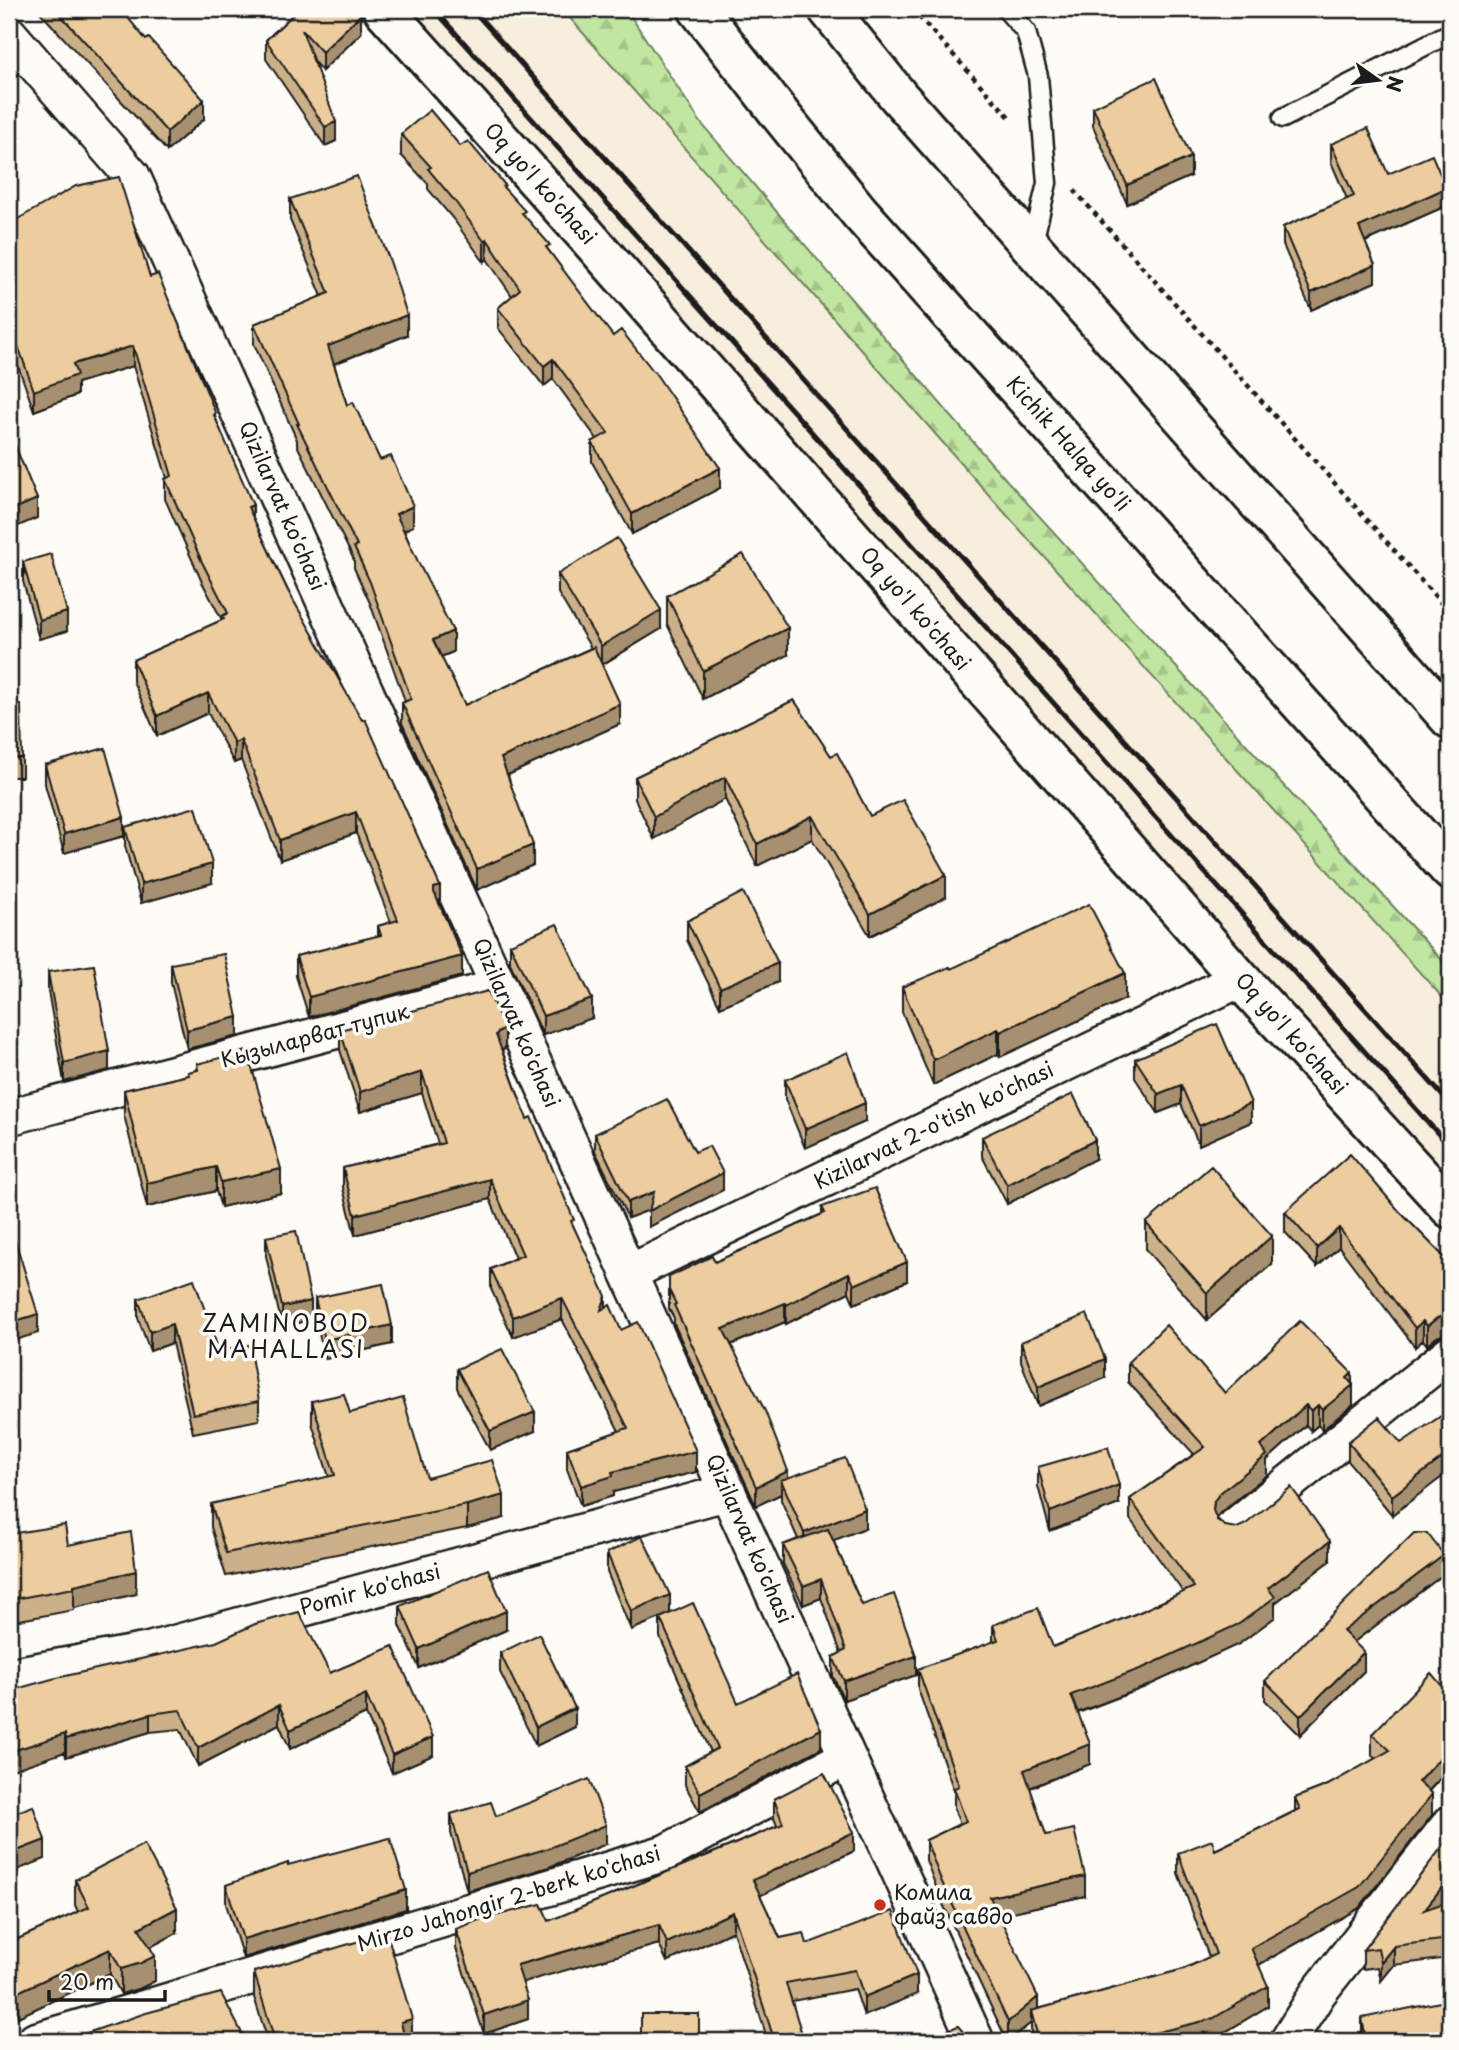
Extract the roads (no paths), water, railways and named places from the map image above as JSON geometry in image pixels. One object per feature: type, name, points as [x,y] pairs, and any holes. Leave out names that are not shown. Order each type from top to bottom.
[{"type":"main road","name":"Oq yo'l ko'chasi","points":[[383,9],[576,224],[1240,979],[1450,1208]]},
{"type":"main road","name":"Kichik Halqa yo'li","points":[[698,9],[860,213],[1450,870]]},
{"type":"main road","points":[[828,9],[899,97],[1450,719]]},
{"type":"street","name":"Qizilarvat ko'chasi","points":[[9,34],[132,176],[976,2041]]},
{"type":"street","name":"Kizilarvat 2-o'tish ko'chasi","points":[[629,1273],[1240,979]]},
{"type":"street","name":"Кызыларват тупик","points":[[9,1117],[500,987]]},
{"type":"street","points":[[1233,1528],[1450,1353]]},
{"type":"street","name":"Pomir ko'chasi","points":[[9,1676],[147,1651],[728,1492]]},
{"type":"street","name":"Mirzo Jahongir 2-berk ko'chasi","points":[[35,2041],[664,1853],[847,1757]]},
{"type":"street","points":[[1288,2041],[1318,1993],[1450,1824]]},
{"type":"lane","points":[[1006,9],[1026,32],[1038,76],[1047,183],[1032,247]]},
{"type":"lane","points":[[1283,118],[1450,33]]},
{"type":"railway","points":[[434,9],[1450,1147]]},
{"type":"railway","points":[[472,9],[1450,1104]]},
{"type":"place","name":"Комила файз савдо","points":[[880,1905]]},
{"type":"district","name":"ZAMINOBOD MAHALLASI","points":[[286,1337]]}]
